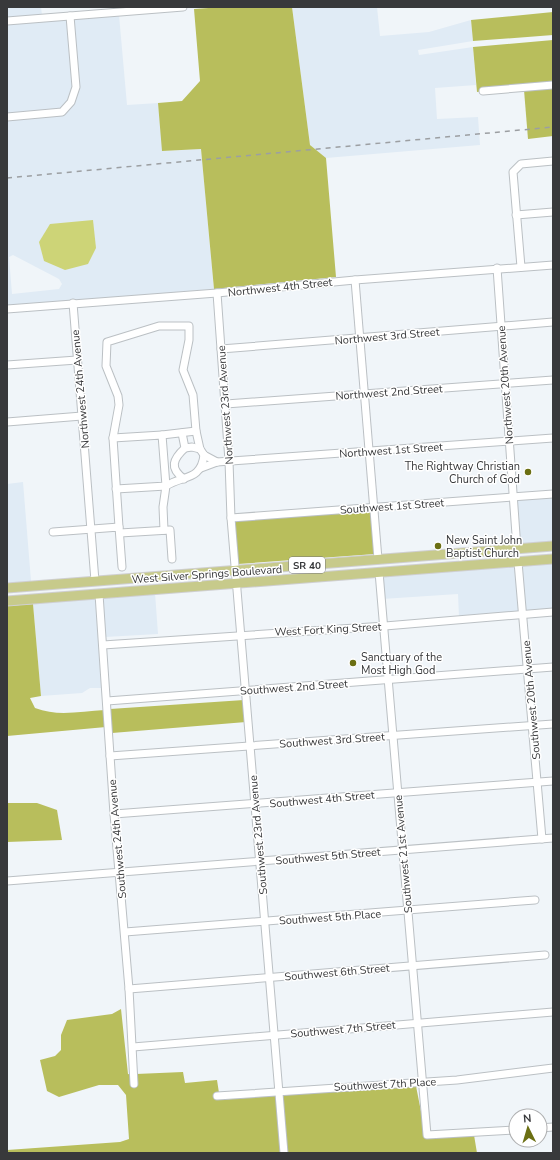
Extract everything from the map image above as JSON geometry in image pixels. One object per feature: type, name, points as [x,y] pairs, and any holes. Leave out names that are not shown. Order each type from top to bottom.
[{"type":"main road","name":"West Silver Springs Boulevard","points":[[7,588],[553,546]]},
{"type":"main road","points":[[518,562],[524,553],[532,548]]},
{"type":"main road","points":[[503,563],[512,557],[517,549]]},
{"type":"main road","points":[[379,572],[382,567],[391,562],[422,559],[425,556]]},
{"type":"main road","points":[[319,577],[324,572],[368,569],[375,565],[378,559]]},
{"type":"main road","name":"West Silver Springs Boulevard","points":[[7,601],[553,559]]},
{"type":"main road","points":[[99,594],[101,587],[121,579]]},
{"type":"main road","points":[[77,595],[92,587],[95,581]]},
{"type":"street","points":[[7,21],[183,7]]},
{"type":"street","points":[[7,117],[62,112],[72,102],[76,87],[70,16]]},
{"type":"street","points":[[483,91],[553,85]]},
{"type":"street","points":[[521,267],[513,172],[516,167],[521,164],[553,161]]},
{"type":"street","points":[[516,215],[553,212]]},
{"type":"street","name":"Northwest 4th Street","points":[[7,309],[217,294],[354,280],[496,268],[553,265]]},
{"type":"street","name":"Northwest 20th Avenue","points":[[496,268],[517,549]]},
{"type":"street","points":[[354,280],[378,559]]},
{"type":"street","name":"Northwest 23rd Avenue","points":[[217,294],[230,461],[231,518]]},
{"type":"street","name":"Northwest 24th Avenue","points":[[73,304],[91,528]]},
{"type":"street","name":"Northwest 3rd Street","points":[[222,350],[553,322]]},
{"type":"street","points":[[116,489],[166,486],[194,475],[201,468],[202,452],[196,431],[193,396],[184,370],[190,340],[189,326],[159,326],[106,342],[106,366],[118,396],[119,406],[113,438],[116,489],[120,530],[122,567]]},
{"type":"street","points":[[7,365],[77,360]]},
{"type":"street","name":"Northwest 2nd Street","points":[[226,404],[553,380]]},
{"type":"street","points":[[7,422],[82,416]]},
{"type":"street","points":[[113,438],[196,431]]},
{"type":"street","points":[[182,433],[185,448]]},
{"type":"street","points":[[162,435],[166,486],[163,507],[164,530]]},
{"type":"street","name":"Northwest 1st Street","points":[[201,468],[217,462],[553,438]]},
{"type":"street","points":[[184,479],[175,471],[173,466],[174,460],[185,448],[192,447],[217,462]]},
{"type":"street","name":"Southwest 1st Street","points":[[231,518],[553,494]]},
{"type":"street","name":"Southwest 23rd Avenue","points":[[231,518],[238,583],[240,634],[284,1153]]},
{"type":"street","points":[[91,528],[95,581]]},
{"type":"street","points":[[53,532],[91,528],[120,530],[170,530],[172,559]]},
{"type":"street","name":"Southwest 20th Avenue","points":[[518,562],[542,839]]},
{"type":"street","name":"Southwest 21st Avenue","points":[[379,572],[385,626],[392,736],[408,911],[421,1081],[427,1135],[508,1130]]},
{"type":"street","name":"Southwest 24th Avenue","points":[[99,594],[114,814],[130,989],[134,1084]]},
{"type":"street","name":"West Fort King Street","points":[[103,645],[240,634],[385,626],[553,612]]},
{"type":"street","name":"Southwest 2nd Street","points":[[107,701],[553,667]]},
{"type":"street","name":"Southwest 3rd Street","points":[[110,756],[553,724]]},
{"type":"street","name":"Southwest 4th Street","points":[[114,814],[553,781]]},
{"type":"street","name":"Southwest 5th Street","points":[[7,881],[553,838]]},
{"type":"street","name":"Southwest 5th Place","points":[[125,932],[535,900]]},
{"type":"street","name":"Southwest 6th Street","points":[[130,989],[545,955]]},
{"type":"street","name":"Southwest 7th Street","points":[[133,1047],[416,1022],[553,1012]]},
{"type":"street","name":"Southwest 7th Place","points":[[217,1096],[279,1090],[457,1080],[553,1068]]},
{"type":"shaded area","points":[[7,7],[41,7],[42,15],[7,18]]},
{"type":"shaded area","points":[[292,7],[377,7],[380,36],[429,32],[471,20],[473,41],[418,50],[419,55],[473,47],[476,85],[435,88],[437,119],[478,117],[480,145],[326,158],[310,145]]},
{"type":"shaded area","points":[[119,15],[127,105],[158,103],[163,151],[201,149],[214,289],[7,306],[7,120],[62,115],[75,102],[73,18]],"holes":[[[13,255],[59,279],[62,284],[59,289],[12,294],[9,257]]]},
{"type":"shaded area","points":[[68,19],[74,87],[69,100],[61,109],[7,114],[7,24]]},
{"type":"shaded area","points":[[23,482],[31,581],[7,583],[7,484]]},
{"type":"shaded area","points":[[553,497],[553,541],[519,544],[516,500]]},
{"type":"shaded area","points":[[553,562],[553,609],[525,611],[521,564]]},
{"type":"shaded area","points":[[516,565],[521,611],[459,617],[458,594],[382,599],[381,575]]},
{"type":"shaded area","points":[[155,593],[158,634],[105,637],[102,598]]},
{"type":"shaded area","points":[[97,598],[104,688],[90,688],[82,693],[41,696],[33,604]]},
{"type":"green space","points":[[223,7],[292,7],[310,145],[326,158],[336,277],[214,289],[201,149],[162,151],[158,103],[182,101],[200,81],[194,9]]},
{"type":"green space","points":[[553,12],[553,35],[473,41],[471,20]]},
{"type":"green space","points":[[553,40],[553,82],[477,92],[473,47]]},
{"type":"green space","points":[[553,88],[553,136],[528,139],[524,90]]},
{"type":"green space","points":[[93,220],[96,248],[88,264],[65,270],[44,261],[39,242],[50,224]]},
{"type":"green space","points":[[372,510],[375,554],[238,564],[233,520]]},
{"type":"green space","points":[[33,604],[41,696],[30,698],[35,708],[44,711],[61,713],[105,710],[106,727],[7,736],[7,606]]},
{"type":"green space","points":[[244,700],[246,722],[112,733],[110,709]]},
{"type":"green space","points":[[7,803],[37,803],[57,810],[62,840],[7,842]]},
{"type":"green space","points":[[121,1009],[128,1074],[132,1075],[132,1087],[137,1087],[136,1074],[183,1072],[185,1083],[217,1080],[219,1093],[214,1093],[215,1098],[219,1100],[416,1086],[426,1137],[474,1135],[477,1153],[7,1153],[7,1150],[120,1142],[129,1139],[126,1095],[118,1085],[99,1085],[59,1097],[47,1091],[40,1060],[55,1056],[61,1050],[61,1035],[67,1020],[112,1014]]},
{"type":"railway","points":[[7,178],[553,127]]},
{"type":"place","name":"The Rightway Christian Church of God","points":[[528,472]]},
{"type":"place","name":"New Saint John Baptist Church","points":[[438,546]]},
{"type":"place","name":"Sanctuary of the Most High God","points":[[353,663]]}]
